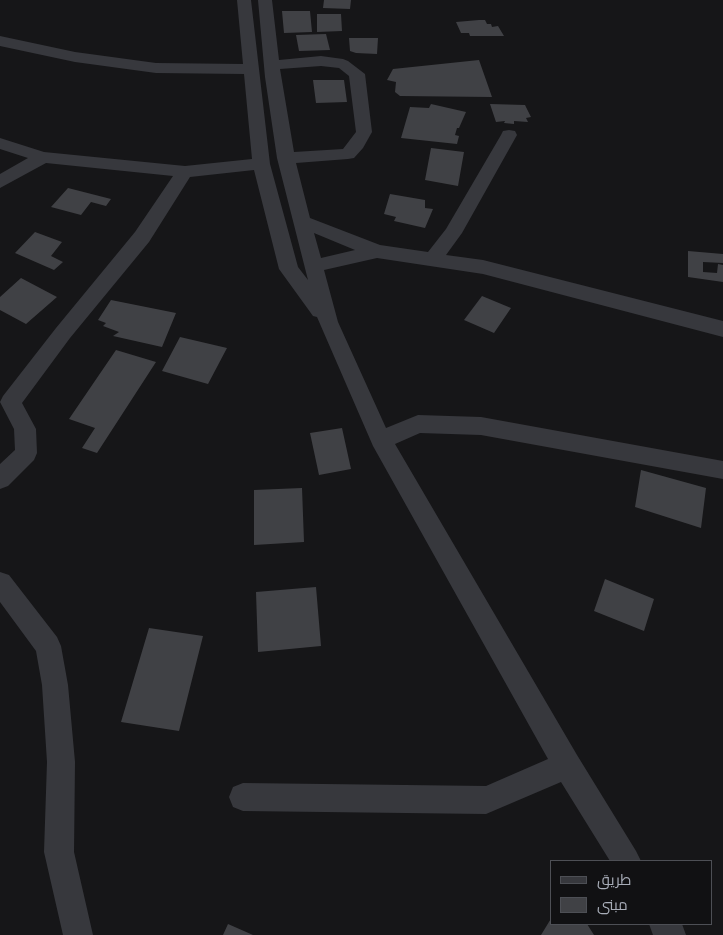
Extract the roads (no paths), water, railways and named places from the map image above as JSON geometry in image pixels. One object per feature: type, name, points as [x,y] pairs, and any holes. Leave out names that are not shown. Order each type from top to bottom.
[{"type":"street","points":[[244,0],[261,164],[289,268],[328,322]]},
{"type":"street","points":[[265,0],[272,65],[286,158],[304,222],[328,322],[381,440],[568,766],[625,860]]},
{"type":"street","points":[[0,41],[75,57],[156,68],[251,69]]},
{"type":"street","points":[[272,65],[321,61],[343,64],[357,74],[364,132],[357,144],[348,154],[286,158]]},
{"type":"street","points":[[433,259],[452,233],[508,135]]},
{"type":"street","points":[[0,142],[42,157],[185,172],[261,164]]},
{"type":"street","points":[[0,182],[42,157]]},
{"type":"street","points":[[0,479],[26,453],[24,429],[10,402],[63,333],[142,237],[185,172]]},
{"type":"street","points":[[304,222],[377,251],[483,267],[723,330]]},
{"type":"street","points":[[314,266],[377,251]]},
{"type":"street","points":[[381,440],[418,424],[471,425],[723,470]]},
{"type":"street","points":[[0,583],[48,646],[55,685],[61,762],[59,852],[78,935]]},
{"type":"street","points":[[243,797],[486,800],[568,766]]}]
